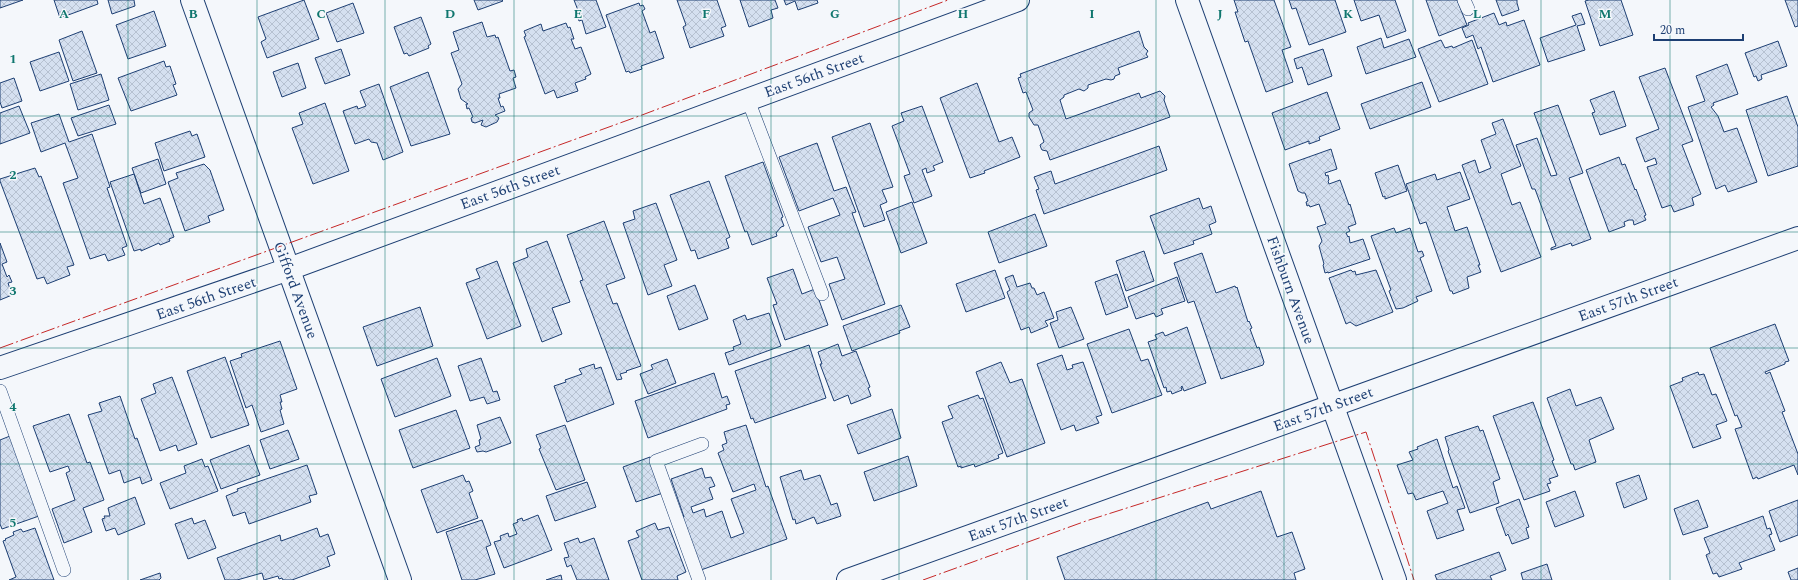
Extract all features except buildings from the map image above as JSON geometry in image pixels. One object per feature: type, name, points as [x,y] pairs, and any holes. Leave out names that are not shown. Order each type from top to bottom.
[{"type":"street","name":"Gifford Avenue","points":[[192,0],[400,580]]},
{"type":"street","name":"East 56th Street","points":[[0,368],[289,269],[1018,0]]},
{"type":"street","name":"Fishburn Avenue","points":[[1187,0],[1396,580]]},
{"type":"street","name":"East 57th Street","points":[[848,580],[1798,238]]},
{"type":"lane","points":[[748,100],[822,294]]},
{"type":"lane","points":[[0,391],[64,570]]},
{"type":"lane","points":[[699,580],[656,461],[702,444]]},
{"type":"power","points":[[0,348],[642,115],[948,0]]},
{"type":"power","points":[[923,580],[1086,521],[1366,432],[1414,580]]}]
